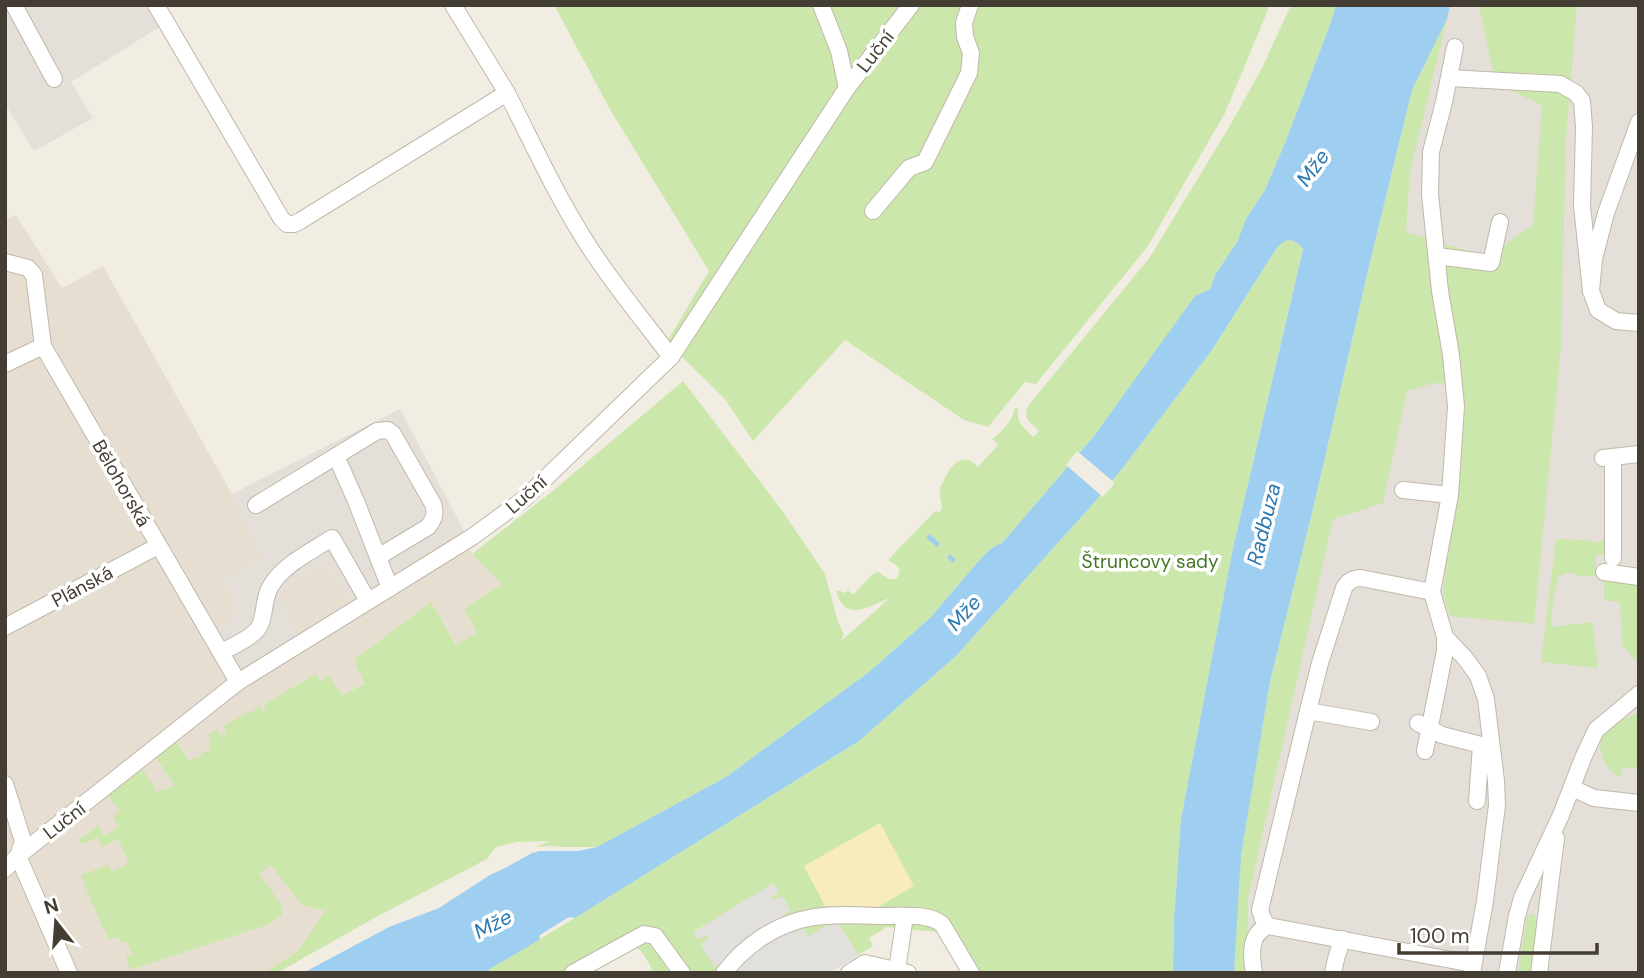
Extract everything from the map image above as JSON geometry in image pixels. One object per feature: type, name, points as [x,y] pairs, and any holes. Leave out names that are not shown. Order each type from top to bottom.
[{"type":"street","points":[[14,5],[54,79]]},
{"type":"street","points":[[156,5],[287,224],[300,221],[508,93]]},
{"type":"street","points":[[453,5],[508,93],[564,206],[589,247],[671,357]]},
{"type":"street","points":[[821,5],[839,51],[847,88]]},
{"type":"street","name":"Luční","points":[[5,869],[238,681],[472,537],[524,499],[671,357],[847,88],[911,5]]},
{"type":"street","points":[[873,211],[909,168],[925,162],[969,73],[971,53],[965,37],[964,23],[970,5]]},
{"type":"street","points":[[1425,751],[1424,726],[1445,651],[1445,637],[1432,592],[1450,495],[1456,406],[1430,194],[1431,152],[1455,47]]},
{"type":"street","points":[[1449,78],[1560,84],[1576,93],[1583,101],[1582,205],[1591,291],[1598,310],[1616,321],[1639,323]]},
{"type":"street","points":[[1591,291],[1594,259],[1606,213],[1639,121]]},
{"type":"street","points":[[1437,256],[1491,263],[1500,222]]},
{"type":"street","name":"Bělohorská","points":[[5,262],[28,268],[34,275],[43,345],[238,681]]},
{"type":"street","points":[[5,364],[43,345]]},
{"type":"street","points":[[256,505],[377,431],[388,430],[433,503],[435,512],[428,527],[378,557]]},
{"type":"street","points":[[1639,454],[1608,457],[1608,565],[1639,577]]},
{"type":"street","points":[[336,456],[390,587]]},
{"type":"street","points":[[1403,490],[1450,495]]},
{"type":"street","points":[[221,652],[255,632],[260,626],[267,592],[280,574],[332,538],[368,601]]},
{"type":"street","name":"Plánská","points":[[5,627],[158,546]]},
{"type":"street","points":[[1268,926],[1261,910],[1320,663],[1346,583],[1361,578],[1432,592]]},
{"type":"street","points":[[1254,973],[1252,950],[1255,937],[1260,929],[1268,926],[1342,939],[1473,969],[1497,805],[1496,781],[1486,699],[1478,676],[1445,637]]},
{"type":"street","points":[[1507,973],[1522,898],[1561,815],[1595,730],[1639,694]]},
{"type":"street","points":[[1614,715],[1639,708]]},
{"type":"street","points":[[1308,711],[1371,722]]},
{"type":"street","points":[[1424,726],[1442,735],[1481,745],[1477,801]]},
{"type":"street","points":[[5,784],[23,841],[18,856],[69,973]]},
{"type":"street","points":[[1572,788],[1594,798],[1639,803]]},
{"type":"street","points":[[1541,965],[1553,847],[1561,815]]},
{"type":"street","points":[[724,973],[755,942],[783,926],[801,920],[830,916],[905,916],[937,920],[971,973]]},
{"type":"street","points":[[849,973],[865,963],[902,971],[905,916]]},
{"type":"street","points":[[573,973],[644,934],[655,936],[682,973]]},
{"type":"street","points":[[1334,973],[1342,939]]},
{"type":"shaded area","points":[[5,5],[151,5],[163,25],[71,82],[93,118],[34,151],[5,104]]},
{"type":"shaded area","points":[[1450,5],[1639,5],[1639,973],[1249,973],[1248,900],[1430,79]]},
{"type":"shaded area","points":[[16,215],[62,288],[103,266],[248,525],[264,559],[224,581],[237,603],[238,615],[217,629],[325,561],[386,578],[463,529],[472,554],[502,584],[464,609],[478,632],[456,645],[443,622],[365,684],[342,695],[325,911],[298,951],[264,973],[5,973],[5,220]]},
{"type":"shaded area","points":[[400,409],[463,529],[351,601],[325,562],[277,592],[297,636],[241,670],[217,628],[238,615],[233,605],[237,603],[224,581],[263,559],[232,494]]},
{"type":"shaded area","points":[[774,883],[779,892],[772,899],[782,896],[791,911],[783,917],[794,933],[803,928],[808,936],[838,922],[858,955],[829,973],[728,973],[723,963],[714,967],[701,944],[708,940],[708,937],[698,940],[693,932]]},
{"type":"green space","points":[[554,5],[1270,5],[1225,113],[1148,246],[1036,384],[1025,382],[988,427],[964,420],[845,340],[753,441],[724,398],[667,342],[709,271],[611,111]]},
{"type":"green space","points":[[1291,5],[1336,5],[1265,190],[1246,219],[1237,242],[1215,275],[1210,289],[1195,297],[1094,436],[1002,543],[983,556],[930,618],[869,672],[726,777],[597,847],[536,847],[550,841],[517,842],[496,847],[487,859],[277,973],[264,973],[298,951],[325,911],[302,905],[271,865],[259,873],[282,906],[282,916],[267,925],[130,970],[126,956],[132,954],[126,941],[121,943],[118,936],[109,940],[81,875],[108,865],[112,871],[129,863],[118,839],[101,847],[98,838],[81,844],[79,839],[98,824],[104,836],[119,827],[113,817],[120,811],[107,794],[137,770],[143,770],[156,792],[175,786],[155,756],[176,741],[189,761],[195,757],[197,759],[211,748],[209,744],[212,742],[207,735],[217,730],[220,736],[227,733],[223,726],[260,706],[266,711],[263,705],[316,674],[320,681],[329,676],[342,695],[365,684],[354,660],[431,602],[456,645],[477,632],[464,609],[502,584],[472,554],[549,494],[683,381],[781,509],[825,574],[844,634],[841,641],[890,598],[866,608],[851,610],[845,607],[836,590],[845,593],[848,590],[853,595],[878,572],[889,579],[897,579],[900,570],[888,560],[935,511],[940,512],[940,488],[954,464],[968,460],[978,467],[998,445],[992,439],[1009,422],[1015,408],[1018,408],[1020,421],[1027,431],[1034,437],[1039,431],[1027,418],[1028,406],[1150,257],[1231,124],[1262,68]]},
{"type":"green space","points":[[1479,5],[1577,5],[1566,139],[1561,348],[1534,624],[1450,616],[1443,595],[1464,396],[1457,385],[1434,383],[1407,391],[1383,503],[1333,519],[1248,900],[1249,973],[1234,973],[1240,855],[1270,682],[1412,90],[1447,19],[1410,172],[1406,232],[1488,257],[1533,225],[1542,105],[1495,83]]},
{"type":"green space","name":"Štruncovy sady","points":[[1290,240],[1303,248],[1233,548],[1181,819],[1173,973],[963,973],[937,932],[887,927],[869,938],[873,946],[829,973],[654,973],[643,954],[633,946],[591,973],[483,973],[859,741],[956,656],[1125,465],[1212,350],[1276,249],[1282,241]]},
{"type":"green space","points":[[1604,538],[1604,554],[1596,555],[1596,575],[1582,577],[1570,572],[1559,576],[1554,593],[1551,627],[1593,622],[1598,668],[1541,662],[1556,539],[1587,540],[1594,543]]},
{"type":"green space","points":[[1604,574],[1639,580],[1639,664],[1622,645],[1620,602],[1604,600]]},
{"type":"green space","points":[[1639,714],[1639,769],[1622,767],[1621,777],[1605,763],[1600,744],[1609,728]]},
{"type":"green space","points":[[1532,913],[1535,916],[1536,930],[1531,973],[1518,973],[1527,917]]},
{"type":"sand","points":[[880,823],[914,886],[878,907],[825,906],[804,866]]},
{"type":"water","points":[[1336,5],[1450,5],[1447,19],[1412,90],[1270,682],[1241,855],[1234,973],[1173,973],[1181,819],[1233,548],[1303,249],[1296,242],[1289,240],[1276,249],[1212,350],[1092,505],[956,656],[859,741],[575,918],[569,917],[540,935],[539,940],[483,973],[303,973],[389,927],[439,908],[490,875],[532,853],[578,851],[597,847],[726,777],[869,672],[930,618],[983,556],[1002,543],[1094,436],[1195,296],[1210,289],[1215,275],[1237,242],[1246,219],[1265,190]]},
{"type":"pier","points":[[1077,451],[1115,483],[1103,497],[1066,465]]},
{"type":"waterway","points":[[929,537],[937,544]]},
{"type":"waterway","points":[[950,557],[953,560]]},
{"type":"water label","name":"Mže","points":[[1313,168]]},
{"type":"water label","name":"Radbuza","points":[[1264,524]]},
{"type":"water label","name":"Mže","points":[[964,613]]},
{"type":"water label","name":"Mže","points":[[493,924]]}]
